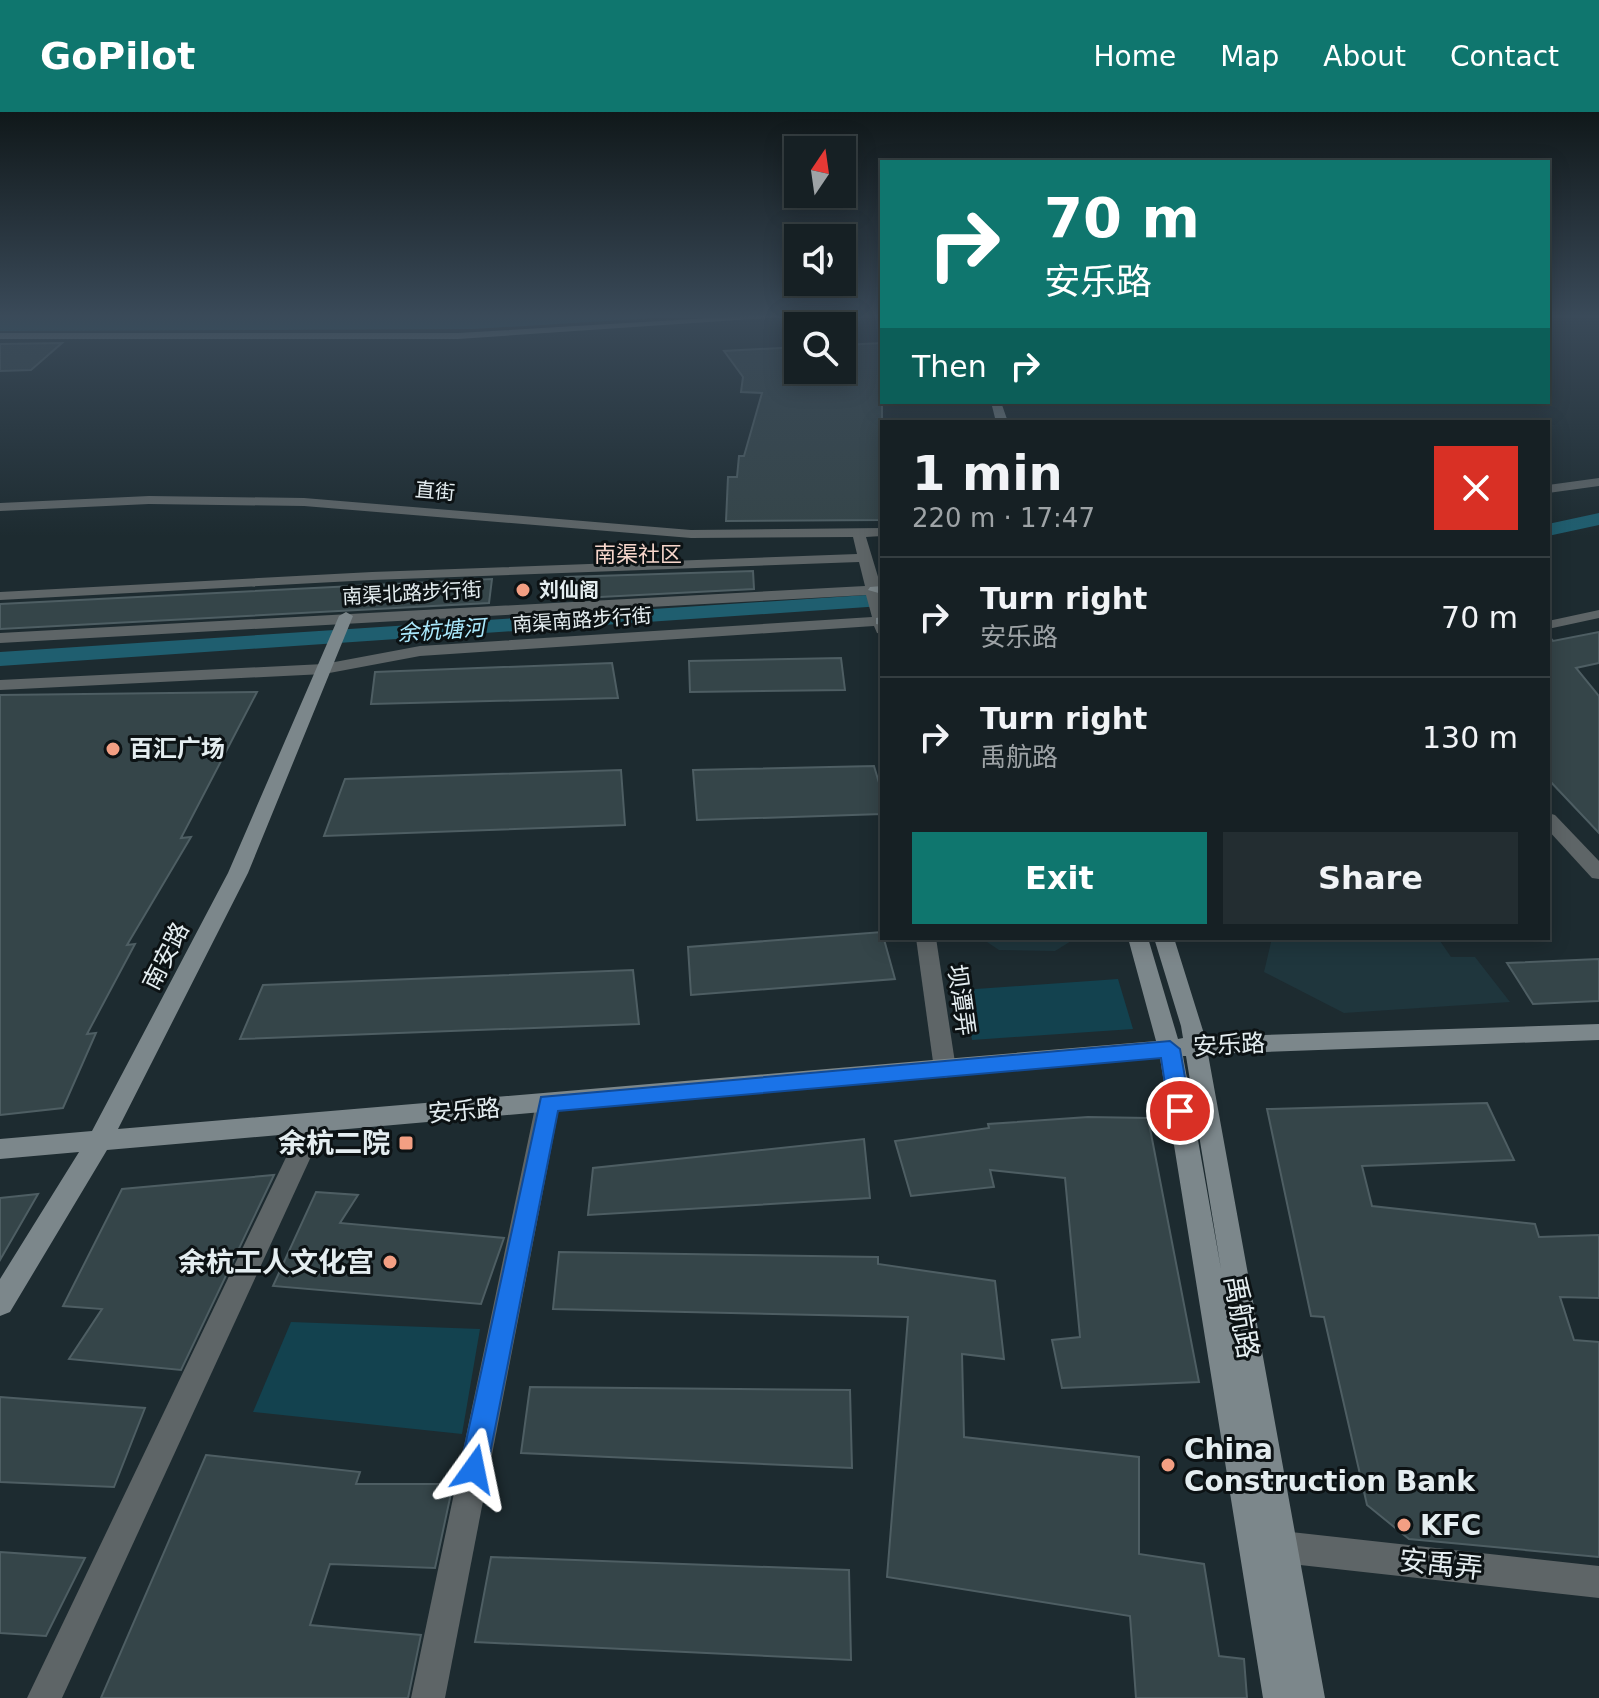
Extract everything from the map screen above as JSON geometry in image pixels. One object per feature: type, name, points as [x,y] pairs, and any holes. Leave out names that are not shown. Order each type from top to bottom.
[{"type":"street","points":[[1550,489],[1599,482]]},
{"type":"street","name":"直街","points":[[4,506],[149,500],[304,502],[691,534],[880,532]]},
{"type":"street","points":[[859,533],[880,611]]},
{"type":"street","points":[[0,596],[372,576],[866,558]]},
{"type":"street","name":"南渠北路步行街","points":[[0,638],[346,616],[877,591]]},
{"type":"street","points":[[1550,625],[1599,614]]},
{"type":"street","name":"南安路","points":[[0,1303],[100,1140],[238,873],[346,616]]},
{"type":"street","name":"南渠南路步行街","points":[[0,685],[325,666],[420,651],[880,624]]},
{"type":"street","points":[[1550,821],[1599,873]]},
{"type":"street","name":"坝潭弄","points":[[926,940],[945,1069]]},
{"type":"street","name":"禹航路","points":[[1139,940],[1182,1048],[1282,1547],[1308,1698]]},
{"type":"street","name":"禹航路","points":[[1164,940],[1280,1698]]},
{"type":"street","name":"安乐路","points":[[0,1149],[1182,1048],[1599,1032]]},
{"type":"street","points":[[428,1698],[548,1103]]},
{"type":"street","points":[[44,1698],[314,1124]]},
{"type":"street","name":"安禹弄","points":[[1282,1547],[1599,1582]]},
{"type":"shaded area","points":[[984,940],[1073,940],[1055,951],[999,950]]},
{"type":"shaded area","points":[[1272,940],[1439,940],[1451,957],[1475,957],[1510,1002],[1344,1013],[1264,972]]},
{"type":"shaded area","points":[[1118,979],[1133,1029],[972,1040],[962,990]]},
{"type":"shaded area","points":[[291,1322],[480,1329],[462,1434],[253,1412]]},
{"type":"building","points":[[741,389],[880,389],[880,520],[726,521],[728,477],[737,477],[739,456],[744,456],[762,393],[741,392]]},
{"type":"building","points":[[753,571],[754,589],[562,599],[565,577]]},
{"type":"building","points":[[492,579],[489,603],[0,629],[0,604]]},
{"type":"building","points":[[1599,632],[1599,663],[1576,668],[1599,696],[1599,833],[1550,781],[1550,637],[1553,641]]},
{"type":"building","points":[[841,658],[845,690],[690,692],[689,661]]},
{"type":"building","points":[[612,663],[618,698],[371,704],[375,672]]},
{"type":"building","points":[[257,692],[181,838],[191,837],[127,945],[135,944],[87,1034],[96,1033],[63,1108],[0,1115],[0,695]]},
{"type":"building","points":[[874,766],[880,786],[880,814],[697,820],[693,770]]},
{"type":"building","points":[[621,770],[625,825],[324,836],[345,779]]},
{"type":"building","points":[[880,932],[895,979],[691,995],[688,947]]},
{"type":"building","points":[[1599,959],[1599,1001],[1533,1004],[1507,963]]},
{"type":"building","points":[[633,970],[639,1024],[240,1039],[263,985]]},
{"type":"building","points":[[1487,1103],[1514,1160],[1362,1166],[1372,1206],[1535,1224],[1539,1237],[1599,1235],[1599,1298],[1560,1297],[1574,1340],[1599,1342],[1599,1557],[1409,1539],[1367,1505],[1324,1317],[1311,1316],[1267,1109]]},
{"type":"building","points":[[1088,1117],[1148,1118],[1199,1382],[1062,1388],[1052,1340],[1080,1337],[1065,1178],[990,1170],[994,1187],[911,1196],[895,1141],[989,1128],[988,1124]]},
{"type":"building","points":[[864,1139],[870,1198],[588,1215],[593,1168]]},
{"type":"building","points":[[274,1175],[181,1370],[69,1359],[102,1309],[63,1306],[122,1189]]},
{"type":"building","name":"余杭工人文化宫","points":[[316,1192],[358,1195],[340,1223],[504,1238],[481,1304],[273,1286]]},
{"type":"building","points":[[38,1194],[0,1260],[0,1198]]},
{"type":"building","points":[[559,1252],[878,1257],[878,1264],[995,1281],[1004,1359],[962,1354],[964,1437],[1139,1457],[1139,1554],[1204,1564],[1219,1656],[1244,1659],[1247,1698],[1136,1698],[1130,1616],[887,1577],[908,1317],[553,1309]]},
{"type":"building","points":[[530,1387],[850,1390],[852,1468],[521,1453]]},
{"type":"building","points":[[0,1397],[145,1408],[114,1487],[0,1482]]},
{"type":"building","points":[[206,1455],[360,1472],[356,1484],[453,1484],[435,1568],[330,1564],[310,1625],[421,1635],[408,1698],[101,1698]]},
{"type":"building","points":[[0,1552],[85,1558],[46,1636],[0,1633]]},
{"type":"building","points":[[491,1557],[849,1570],[851,1660],[475,1642]]},
{"type":"waterway","name":"余杭塘河","points":[[1550,530],[1599,519]]},
{"type":"waterway","name":"余杭塘河","points":[[0,659],[880,600]]},
{"type":"place","name":"刘仙阁","points":[[523,590]]},
{"type":"place","name":"百汇广场","points":[[113,749]]},
{"type":"place","name":"余杭二院","points":[[406,1143]]},
{"type":"place","name":"余杭工人文化宫","points":[[390,1262]]},
{"type":"place","name":"China Construction Bank","points":[[1168,1465]]},
{"type":"place","name":"KFC","points":[[1404,1525]]},
{"type":"district","name":"南渠社区","points":[[638,554]]},
{"type":"route","points":[[474,1469],[548,1103],[1170,1049],[1180,1111]]}]
